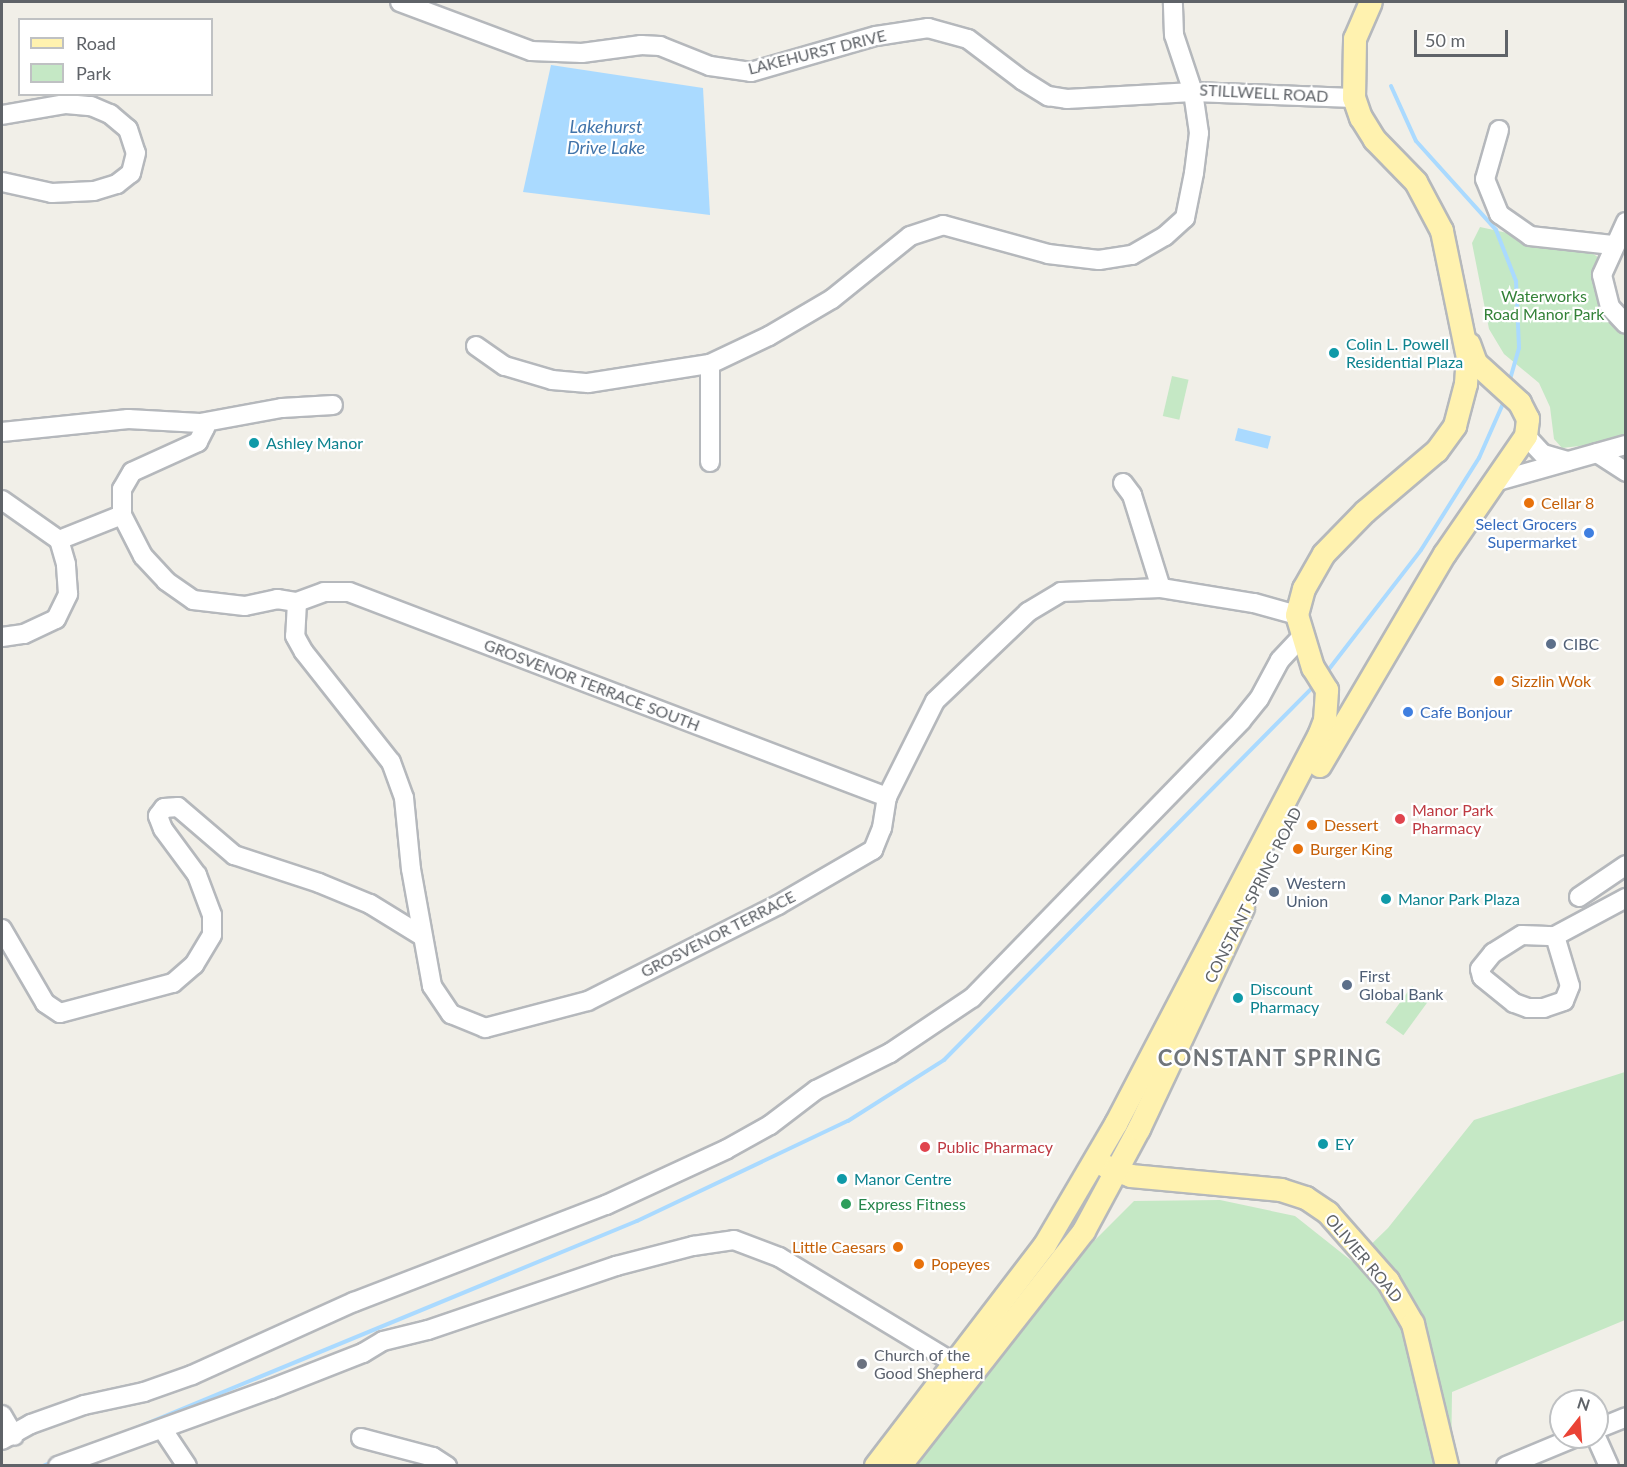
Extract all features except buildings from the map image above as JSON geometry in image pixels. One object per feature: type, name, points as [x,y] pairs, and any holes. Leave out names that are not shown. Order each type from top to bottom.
[{"type":"main road","points":[[1371,2],[1355,39],[1354,98],[1361,118],[1375,140],[1416,182],[1433,210],[1442,231],[1468,370],[1455,426]]},
{"type":"main road","points":[[1460,320],[1476,363],[1501,387],[1528,419],[1526,436]]},
{"type":"main road","points":[[1300,626],[1304,589],[1323,554],[1365,512],[1437,451],[1485,380],[1501,387]]},
{"type":"main road","name":"CONSTANT SPRING ROAD","points":[[876,1466],[963,1368],[1022,1313],[1084,1231],[1117,1172],[1245,904],[1366,682],[1445,554],[1526,436]]},
{"type":"main road","points":[[1321,681],[1350,689],[1445,554]]},
{"type":"main road","name":"CONSTANT SPRING ROAD","points":[[900,1466],[1045,1245],[1094,1161],[1319,736],[1325,720],[1321,681],[1300,626]]},
{"type":"main road","name":"OLIVIER ROAD","points":[[1094,1161],[1117,1172],[1281,1190],[1306,1198],[1328,1213],[1400,1298],[1413,1324],[1447,1466]]},
{"type":"street","name":"LAKEHURST DRIVE","points":[[400,2],[531,51],[582,53],[641,45],[660,46],[710,66],[751,72],[876,36],[928,28],[968,39],[1048,96],[1067,99],[1193,92]]},
{"type":"street","name":"STILLWELL ROAD","points":[[1173,2],[1174,35],[1193,92],[1354,98]]},
{"type":"street","points":[[476,346],[506,366],[552,380],[588,383],[710,364],[769,336],[832,299],[910,236],[943,225],[1048,254],[1099,260],[1132,255],[1165,237],[1185,218],[1199,133],[1193,92]]},
{"type":"street","points":[[2,115],[66,104],[91,106],[110,114],[128,129],[136,153],[131,173],[117,184],[94,191],[52,193],[2,182]]},
{"type":"street","points":[[1499,130],[1485,179],[1499,214],[1530,236],[1613,246]]},
{"type":"street","points":[[1626,222],[1613,246],[1602,275],[1604,293],[1626,324]]},
{"type":"street","points":[[710,364],[710,462]]},
{"type":"street","points":[[2,432],[128,419],[200,423],[282,408],[333,405]]},
{"type":"street","points":[[200,423],[205,428],[198,442],[132,472],[122,489],[122,515],[143,556],[165,581],[193,600],[245,606],[277,599],[297,602]]},
{"type":"street","points":[[1526,436],[1543,454],[1568,461]]},
{"type":"street","points":[[1494,482],[1626,445]]},
{"type":"street","points":[[1597,453],[1626,472]]},
{"type":"street","points":[[1124,483],[1132,495],[1161,588]]},
{"type":"street","points":[[2,500],[59,540],[66,564],[68,594],[56,619],[24,634],[2,637]]},
{"type":"street","points":[[59,540],[122,515]]},
{"type":"street","name":"GROSVENOR TERRACE","points":[[297,602],[295,636],[304,652],[391,762],[404,798],[422,936],[432,986],[450,1014],[464,1023],[484,1028],[588,1001],[778,905],[873,850],[882,828],[886,797],[935,701],[1028,612],[1061,592],[1161,588],[1254,603],[1300,626]]},
{"type":"street","name":"GROSVENOR TERRACE SOUTH","points":[[297,602],[324,592],[349,592],[886,797]]},
{"type":"street","points":[[2,1415],[8,1438],[31,1424],[84,1405],[144,1392],[192,1375],[354,1302],[606,1205],[727,1149],[770,1125],[816,1090],[891,1053],[972,998],[1241,721],[1259,699],[1300,626]]},
{"type":"street","points":[[2,930],[45,1002],[60,1013],[173,983],[194,965],[212,935],[212,915],[197,875],[163,829],[159,816],[164,808],[178,807],[234,855],[320,883],[370,904],[422,936]]},
{"type":"street","points":[[1579,897],[1626,865]]},
{"type":"street","points":[[1555,936],[1570,986],[1564,1001],[1544,1008],[1528,1008],[1514,1002],[1482,977],[1480,969],[1503,944],[1522,935],[1555,936],[1626,898]]},
{"type":"street","points":[[58,1466],[77,1456],[163,1430],[363,1353],[383,1341],[428,1330],[616,1266],[693,1246],[734,1240],[779,1257],[963,1368]]},
{"type":"street","points":[[1609,1424],[1626,1417]]},
{"type":"street","points":[[163,1430],[187,1466]]},
{"type":"street","points":[[361,1438],[433,1457],[447,1466]]},
{"type":"street","points":[[1506,1466],[1549,1448]]},
{"type":"street","points":[[1601,1449],[1609,1466]]},
{"type":"green space","name":"Waterworks Road Manor Park","points":[[1480,227],[1587,250],[1604,261],[1602,312],[1625,335],[1625,435],[1605,443],[1562,448],[1554,439],[1550,407],[1539,383],[1504,354],[1489,329],[1472,243]]},
{"type":"green space","points":[[1172,376],[1189,380],[1179,420],[1163,416]]},
{"type":"green space","points":[[1412,986],[1430,999],[1403,1035],[1386,1022]]},
{"type":"green space","points":[[1625,1072],[1625,1320],[1452,1392],[1451,1465],[916,1466],[1022,1313],[1134,1201],[1220,1200],[1295,1216],[1353,1262],[1388,1228],[1474,1120]]},
{"type":"water","name":"Lakehurst Drive Lake","points":[[551,65],[703,88],[710,215],[523,192]]},
{"type":"water","points":[[1238,428],[1271,436],[1268,449],[1235,441]]},
{"type":"waterway","points":[[1391,86],[1416,141],[1496,230],[1516,281],[1519,348],[1509,383]]},
{"type":"waterway","points":[[1326,673],[1421,550],[1479,458],[1505,399]]},
{"type":"waterway","points":[[136,1428],[637,1221],[848,1121],[944,1060],[1315,685]]},
{"type":"waterway","points":[[43,1466],[54,1461]]},
{"type":"place","name":"Colin L. Powell Residential Plaza","points":[[1334,353]]},
{"type":"place","name":"Ashley Manor","points":[[254,443]]},
{"type":"place","name":"Cellar 8","points":[[1529,503]]},
{"type":"place","name":"Select Grocers Supermarket","points":[[1589,533]]},
{"type":"place","name":"CIBC","points":[[1551,644]]},
{"type":"place","name":"Sizzlin Wok","points":[[1499,681]]},
{"type":"place","name":"Cafe Bonjour","points":[[1408,712]]},
{"type":"place","name":"Manor Park Pharmacy","points":[[1400,819]]},
{"type":"place","name":"Dessert","points":[[1312,825]]},
{"type":"place","name":"Burger King","points":[[1298,849]]},
{"type":"place","name":"Western Union","points":[[1274,892]]},
{"type":"place","name":"Manor Park Plaza","points":[[1386,899]]},
{"type":"place","name":"First Global Bank","points":[[1347,985]]},
{"type":"place","name":"Discount Pharmacy","points":[[1238,998]]},
{"type":"place","name":"EY","points":[[1323,1144]]},
{"type":"place","name":"Public Pharmacy","points":[[925,1147]]},
{"type":"place","name":"Manor Centre","points":[[842,1179]]},
{"type":"place","name":"Express Fitness","points":[[846,1204]]},
{"type":"place","name":"Little Caesars","points":[[898,1247]]},
{"type":"place","name":"Popeyes","points":[[919,1264]]},
{"type":"place","name":"Church of the Good Shepherd","points":[[862,1364]]},
{"type":"district","name":"CONSTANT SPRING","points":[[1270,1058]]}]
